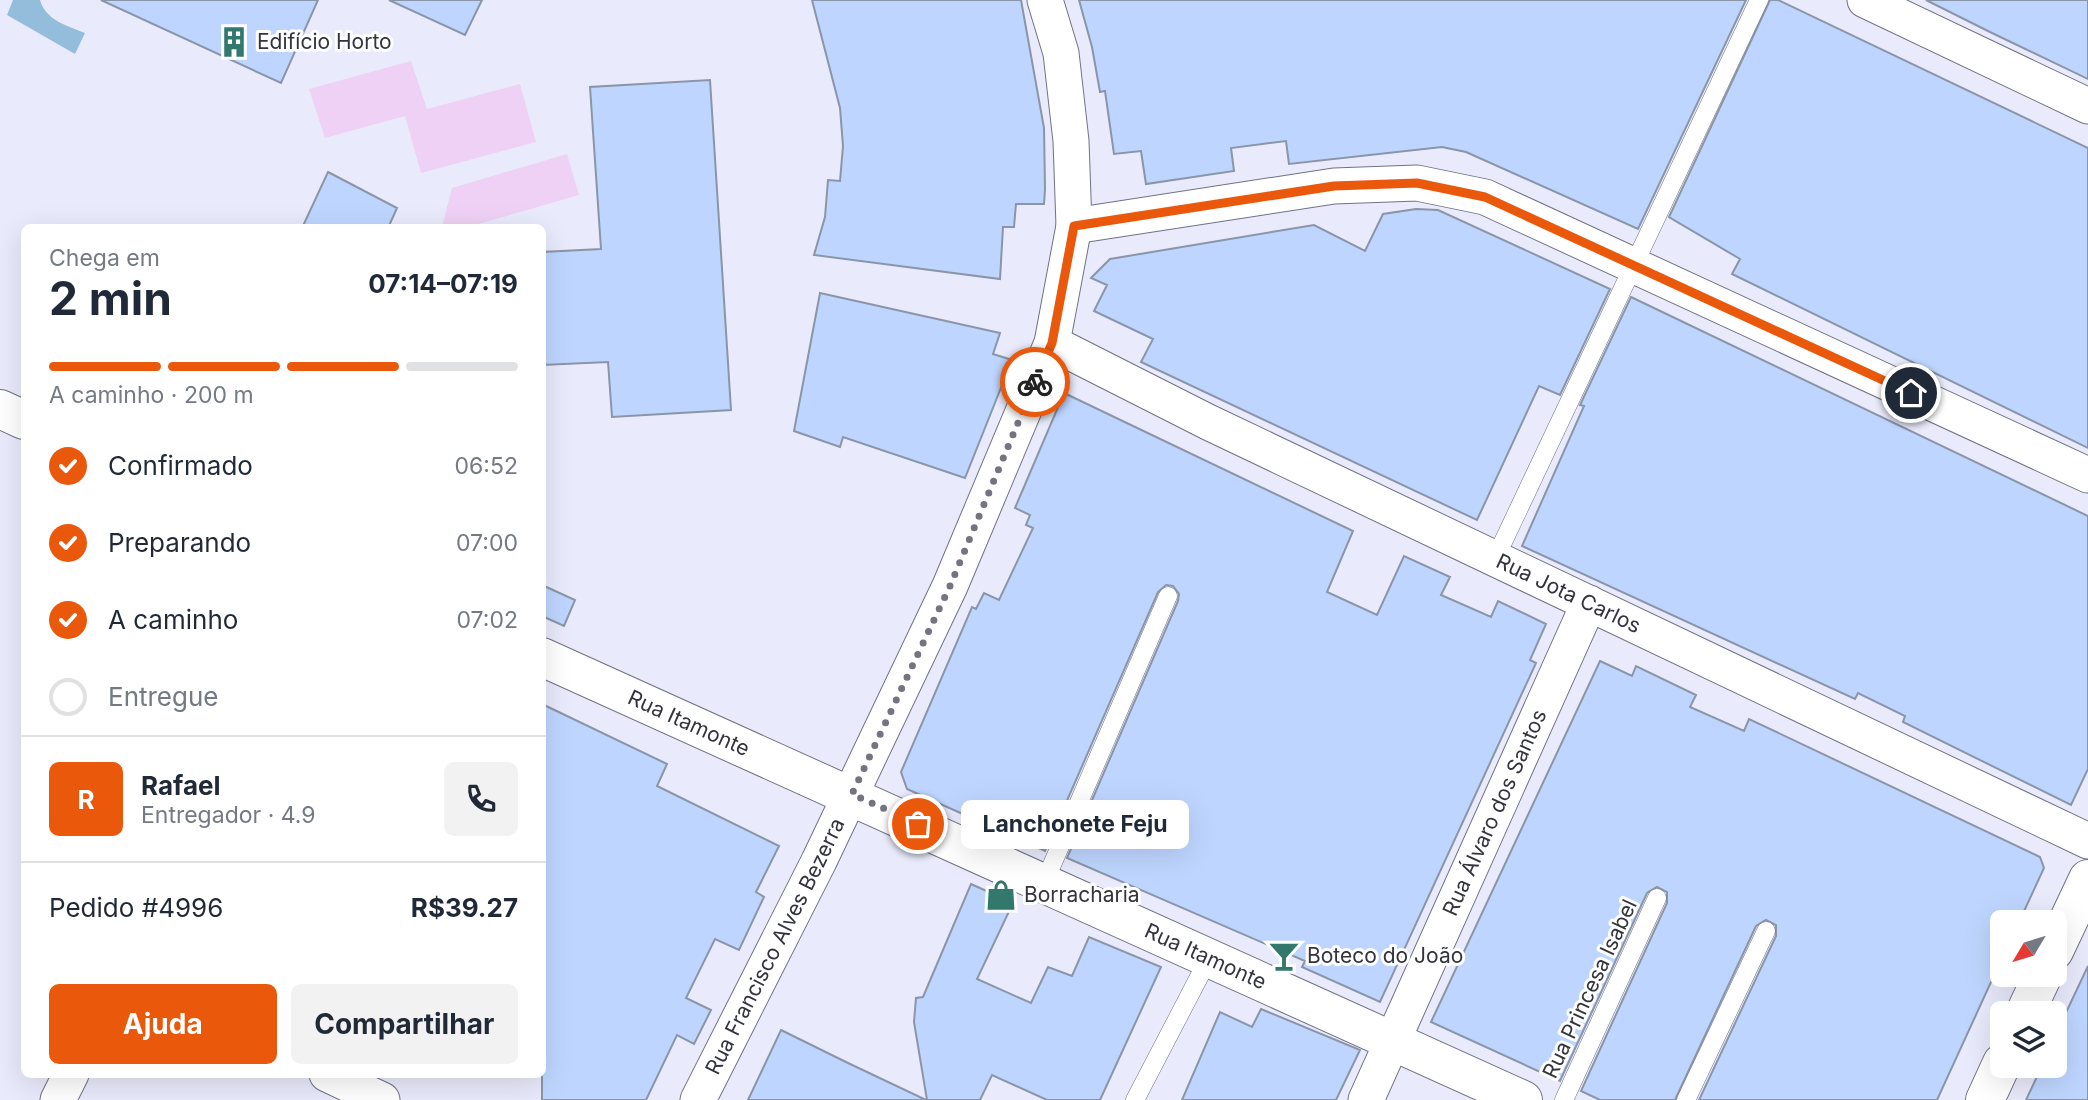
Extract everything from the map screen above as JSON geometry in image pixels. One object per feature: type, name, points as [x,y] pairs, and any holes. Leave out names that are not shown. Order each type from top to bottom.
[{"type":"street","name":"Rua Francisco Alves Bezerra","points":[[698,1100],[852,794],[950,586],[1052,343],[1074,226],[1071,141],[1061,53],[1045,0]]},
{"type":"street","points":[[1865,0],[2088,106]]},
{"type":"street","points":[[1074,226],[1334,186],[1417,183],[1485,197],[2088,475]]},
{"type":"street","name":"Rua Jota Carlos","points":[[1052,343],[1208,422],[2088,841]]},
{"type":"street","name":"Rua Álvaro dos Santos","points":[[1366,1100],[1589,603]]},
{"type":"street","name":"Rua Itamonte","points":[[546,659],[1045,881],[1523,1100]]},
{"type":"street","points":[[2067,923],[2088,879]]},
{"type":"street","points":[[58,1100],[69,1078]]},
{"type":"street","points":[[335,1078],[382,1100]]},
{"type":"street","points":[[1985,1100],[1995,1078]]},
{"type":"lane","points":[[1495,559],[1759,0]]},
{"type":"lane","points":[[1045,881],[1168,596]]},
{"type":"lane","name":"Rua Princesa Isabel","points":[[1564,1100],[1657,898]]},
{"type":"lane","points":[[1686,1100],[1766,931]]},
{"type":"lane","points":[[1135,1100],[1210,956]]},
{"type":"shaded area","points":[[411,61],[427,109],[520,84],[536,142],[421,173],[405,116],[325,138],[309,89]]},
{"type":"shaded area","points":[[567,154],[579,195],[478,224],[443,224],[452,188]]},
{"type":"water","points":[[13,0],[40,0],[52,17],[85,33],[75,54],[7,15]]},
{"type":"building","name":"Edifício Horto","points":[[101,0],[318,0],[281,83]]},
{"type":"building","points":[[389,0],[482,0],[465,35]]},
{"type":"building","points":[[812,0],[1021,0],[1044,128],[1044,204],[1016,204],[1014,227],[1003,227],[1000,279],[814,255],[825,217],[828,180],[840,181],[843,146],[840,108]]},
{"type":"building","points":[[1079,0],[1746,0],[1638,229],[1466,152],[1442,147],[1289,164],[1286,141],[1231,148],[1234,171],[1146,184],[1141,151],[1114,154],[1105,91],[1100,92],[1092,47]]},
{"type":"building","points":[[1770,0],[1778,0],[2088,148],[2088,448],[1732,274],[1740,259],[1669,217]]},
{"type":"building","points":[[1926,0],[2088,0],[2088,79],[1992,33]]},
{"type":"building","points":[[710,80],[731,410],[612,417],[608,362],[546,365],[546,252],[601,249],[590,87]]},
{"type":"building","points":[[328,172],[397,208],[390,224],[304,224]]},
{"type":"building","points":[[1416,209],[1438,210],[1610,289],[1560,395],[1539,386],[1477,520],[1141,362],[1153,339],[1094,311],[1107,285],[1091,278],[1110,259],[1314,225],[1365,251],[1383,214]]},
{"type":"building","points":[[820,293],[1000,333],[993,354],[1012,360],[965,478],[843,437],[840,447],[794,431]]},
{"type":"building","points":[[1631,297],[2088,516],[2088,769],[2071,805],[1903,722],[1905,716],[1858,693],[1855,699],[1522,546],[1584,406],[1580,405]]},
{"type":"building","points":[[1064,393],[1353,531],[1327,592],[1377,615],[1404,556],[1450,577],[1441,595],[1491,617],[1498,601],[1546,624],[1530,660],[1536,663],[1380,1002],[1302,967],[1305,961],[1067,858],[1178,601],[1179,594],[1173,586],[1166,585],[1158,592],[1045,851],[907,789],[901,772],[972,607],[976,609],[984,593],[999,600],[1033,528],[1026,525],[1030,515],[1015,508]]},
{"type":"building","points":[[546,587],[575,600],[564,626],[546,618]]},
{"type":"building","points":[[1600,661],[1632,676],[1636,666],[1696,695],[1690,707],[1744,731],[1749,719],[2040,857],[2044,868],[2025,910],[1990,910],[1990,984],[1937,1100],[1699,1100],[1776,936],[1776,925],[1766,920],[1756,926],[1675,1100],[1600,1100],[1581,1091],[1667,903],[1667,892],[1657,887],[1647,893],[1560,1081],[1431,1022]]},
{"type":"building","points":[[546,706],[667,764],[657,786],[779,846],[756,892],[764,897],[739,950],[715,939],[686,998],[711,1010],[694,1044],[677,1035],[646,1100],[542,1100],[542,1078],[546,1078]]},
{"type":"building","points":[[971,884],[1013,903],[977,979],[1031,1003],[1048,967],[1072,976],[1089,937],[1161,967],[1100,1100],[1047,1100],[992,1075],[980,1100],[927,1100],[914,1022],[916,998],[923,997]]},
{"type":"building","points":[[2088,966],[2088,1100],[2026,1100],[2036,1078],[2067,1078],[2067,1010]]},
{"type":"building","points":[[1261,1009],[1360,1050],[1336,1100],[1182,1100],[1220,1012],[1252,1027]]},
{"type":"building","points":[[781,1030],[848,1063],[926,1100],[748,1100]]},
{"type":"way so far","points":[[918,824],[852,794],[950,586],[1035,382]]},
{"type":"place","name":"Edifício Horto","points":[[234,42]]},
{"type":"place","name":"Lanchonete Feju","points":[[918,824]]},
{"type":"place","name":"Borracharia","points":[[1001,895]]},
{"type":"place","name":"Boteco do João","points":[[1284,956]]},
{"type":"route","points":[[1035,382],[1052,343],[1074,226],[1334,186],[1417,183],[1485,197],[1911,393]]}]
